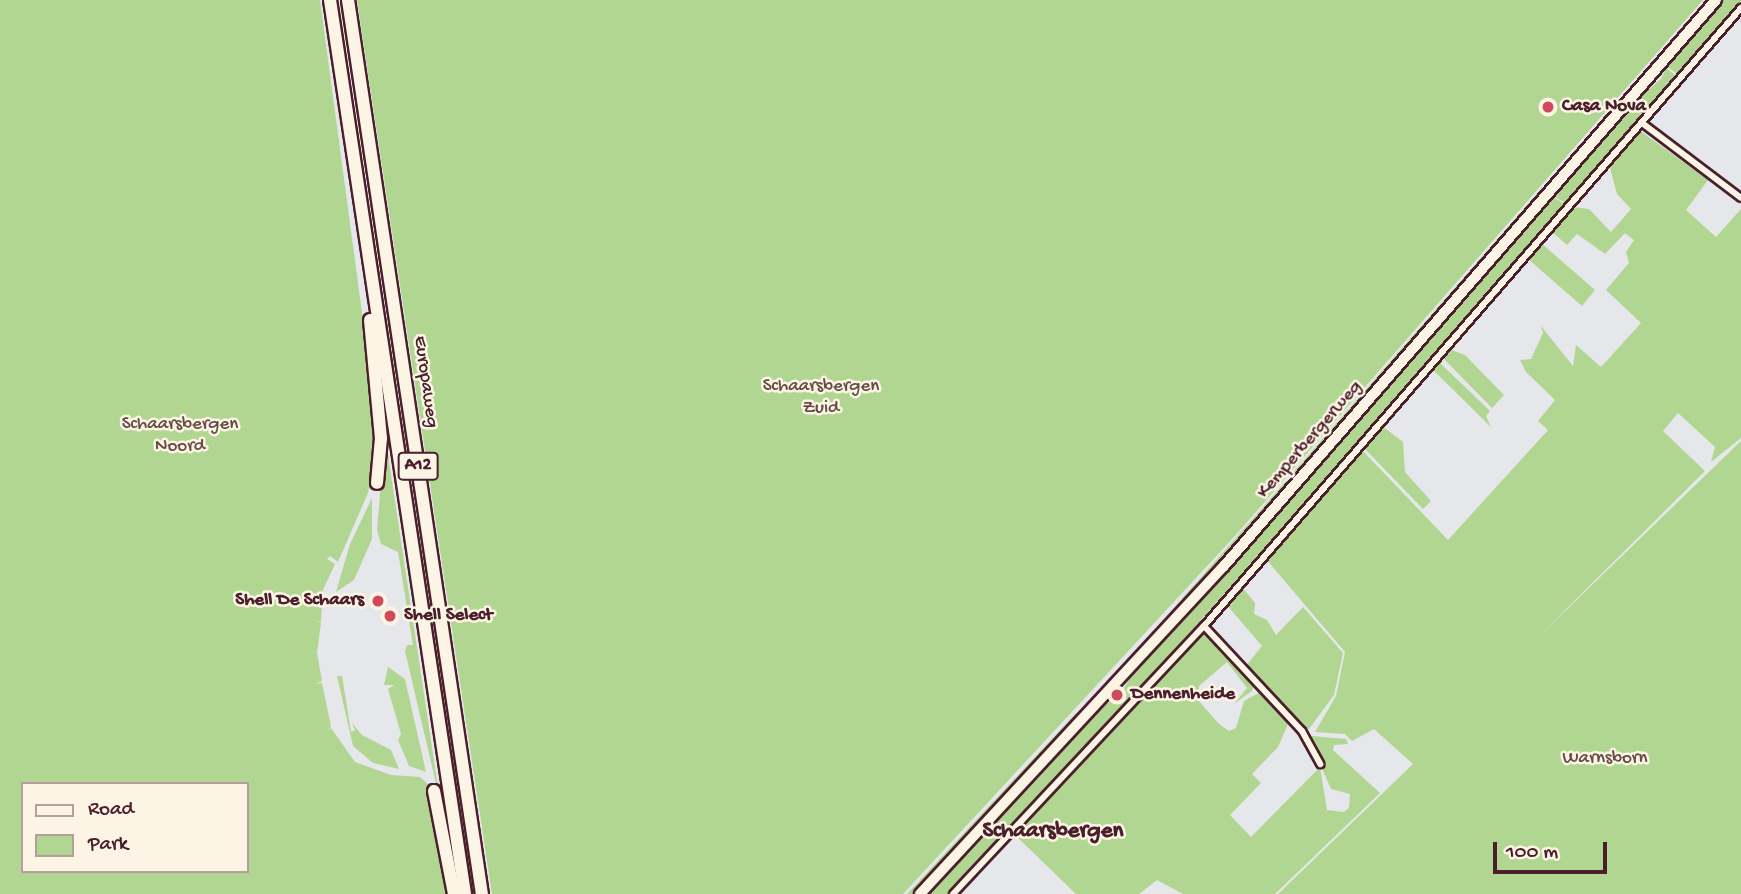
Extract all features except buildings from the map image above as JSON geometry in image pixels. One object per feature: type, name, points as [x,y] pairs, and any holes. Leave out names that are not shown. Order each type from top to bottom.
[{"type":"highway","name":"Europaweg","points":[[330,0],[465,894]]},
{"type":"highway","name":"Europaweg","points":[[348,0],[482,894]]},
{"type":"highway","name":"A12","points":[[359,195],[379,405],[377,483]]},
{"type":"highway","points":[[434,791],[454,894]]},
{"type":"main road","name":"Kemperbergerweg","points":[[920,894],[1215,576],[1716,0]]},
{"type":"street","points":[[953,894],[1203,626],[1741,8]]},
{"type":"street","points":[[1642,123],[1741,198]]},
{"type":"street","points":[[1203,626],[1302,731],[1320,764]]},
{"type":"street","points":[[960,887],[966,894]]},
{"type":"green space","name":"Schaarsbergen Noord","points":[[0,0],[320,0],[379,439],[368,493],[338,562],[330,556],[327,559],[335,564],[323,590],[321,622],[315,620],[321,623],[317,653],[322,681],[316,684],[322,683],[331,727],[326,732],[331,728],[355,762],[391,775],[420,777],[430,786],[451,894],[0,894]]},
{"type":"green space","name":"Schaarsbergen Zuid","points":[[357,0],[1703,0],[1234,537],[903,894],[492,894]]},
{"type":"green space","points":[[1722,0],[1741,0],[1741,4],[1679,75],[1666,66]]},
{"type":"green space","points":[[1666,68],[1678,77],[1568,204],[1558,199],[1553,194],[1631,104],[1661,79]]},
{"type":"green space","name":"Warnsborn","points":[[1639,130],[1708,180],[1686,210],[1716,237],[1741,209],[1741,438],[1711,462],[1715,447],[1678,413],[1663,431],[1705,471],[1534,641],[1741,441],[1741,894],[1278,894],[1413,764],[1374,729],[1352,741],[1345,734],[1315,732],[1336,696],[1345,652],[1266,559],[1361,449],[1448,540],[1548,430],[1538,421],[1555,400],[1526,372],[1520,360],[1531,359],[1543,333],[1541,326],[1573,366],[1576,345],[1601,367],[1641,323],[1606,290],[1629,263],[1626,252],[1634,240],[1625,233],[1605,254],[1577,234],[1567,245],[1551,231],[1572,207],[1589,209],[1611,232],[1631,209],[1617,194],[1609,164]]},
{"type":"green space","points":[[1542,188],[1545,191],[1294,480],[1290,476]]},
{"type":"green space","points":[[1551,196],[1566,205],[1129,702],[1120,694],[1136,669]]},
{"type":"green space","points":[[1541,243],[1595,290],[1582,306],[1528,259]]},
{"type":"green space","points":[[1449,349],[1465,355],[1504,395],[1492,408],[1442,357]]},
{"type":"green space","points":[[1438,361],[1490,411],[1486,416],[1491,427],[1432,369]]},
{"type":"green space","points":[[1382,426],[1403,442],[1405,472],[1431,501],[1423,509],[1364,448]]},
{"type":"green space","points":[[385,435],[437,788],[405,651],[407,645],[413,645],[398,552],[381,544],[377,530]]},
{"type":"green space","points":[[1286,481],[1290,484],[1220,564],[1097,695]]},
{"type":"green space","points":[[372,498],[372,539],[354,580],[336,592],[350,544]]},
{"type":"green space","points":[[1242,587],[1255,603],[1254,614],[1267,620],[1276,635],[1303,607],[1343,653],[1334,695],[1309,729],[1295,723],[1246,666],[1262,646],[1226,604]]},
{"type":"green space","points":[[1208,632],[1255,682],[1252,691],[1234,704],[1247,688],[1227,662],[1199,686],[1198,700],[1219,724],[1229,731],[1236,728],[1244,701],[1262,691],[1289,722],[1278,747],[1252,774],[1261,783],[1230,815],[1251,837],[1320,767],[1327,810],[1344,812],[1349,808],[1350,794],[1331,789],[1310,741],[1312,736],[1346,739],[1348,744],[1334,745],[1333,750],[1380,793],[1275,894],[1183,894],[1157,880],[1139,894],[1076,894],[1014,834],[1201,633]]},
{"type":"green space","points":[[388,667],[405,679],[426,772],[409,766],[398,740],[401,734],[388,689],[394,685],[384,685]]},
{"type":"green space","points":[[337,676],[342,676],[351,732],[355,730],[352,723],[362,735],[391,750],[399,769],[373,763],[353,746]]},
{"type":"green space","points":[[1119,694],[1128,703],[958,885],[949,894],[926,894],[1091,717]]},
{"type":"green space","points":[[1076,713],[1079,716],[944,863],[915,894],[907,894]]},
{"type":"place","name":"Casa Nova","points":[[1548,107]]},
{"type":"place","name":"Shell De Schaars","points":[[378,601]]},
{"type":"place","name":"Shell Select","points":[[390,616]]},
{"type":"place","name":"Dennenheide","points":[[1117,695]]},
{"type":"district","name":"Schaarsbergen","points":[[1053,832]]}]
